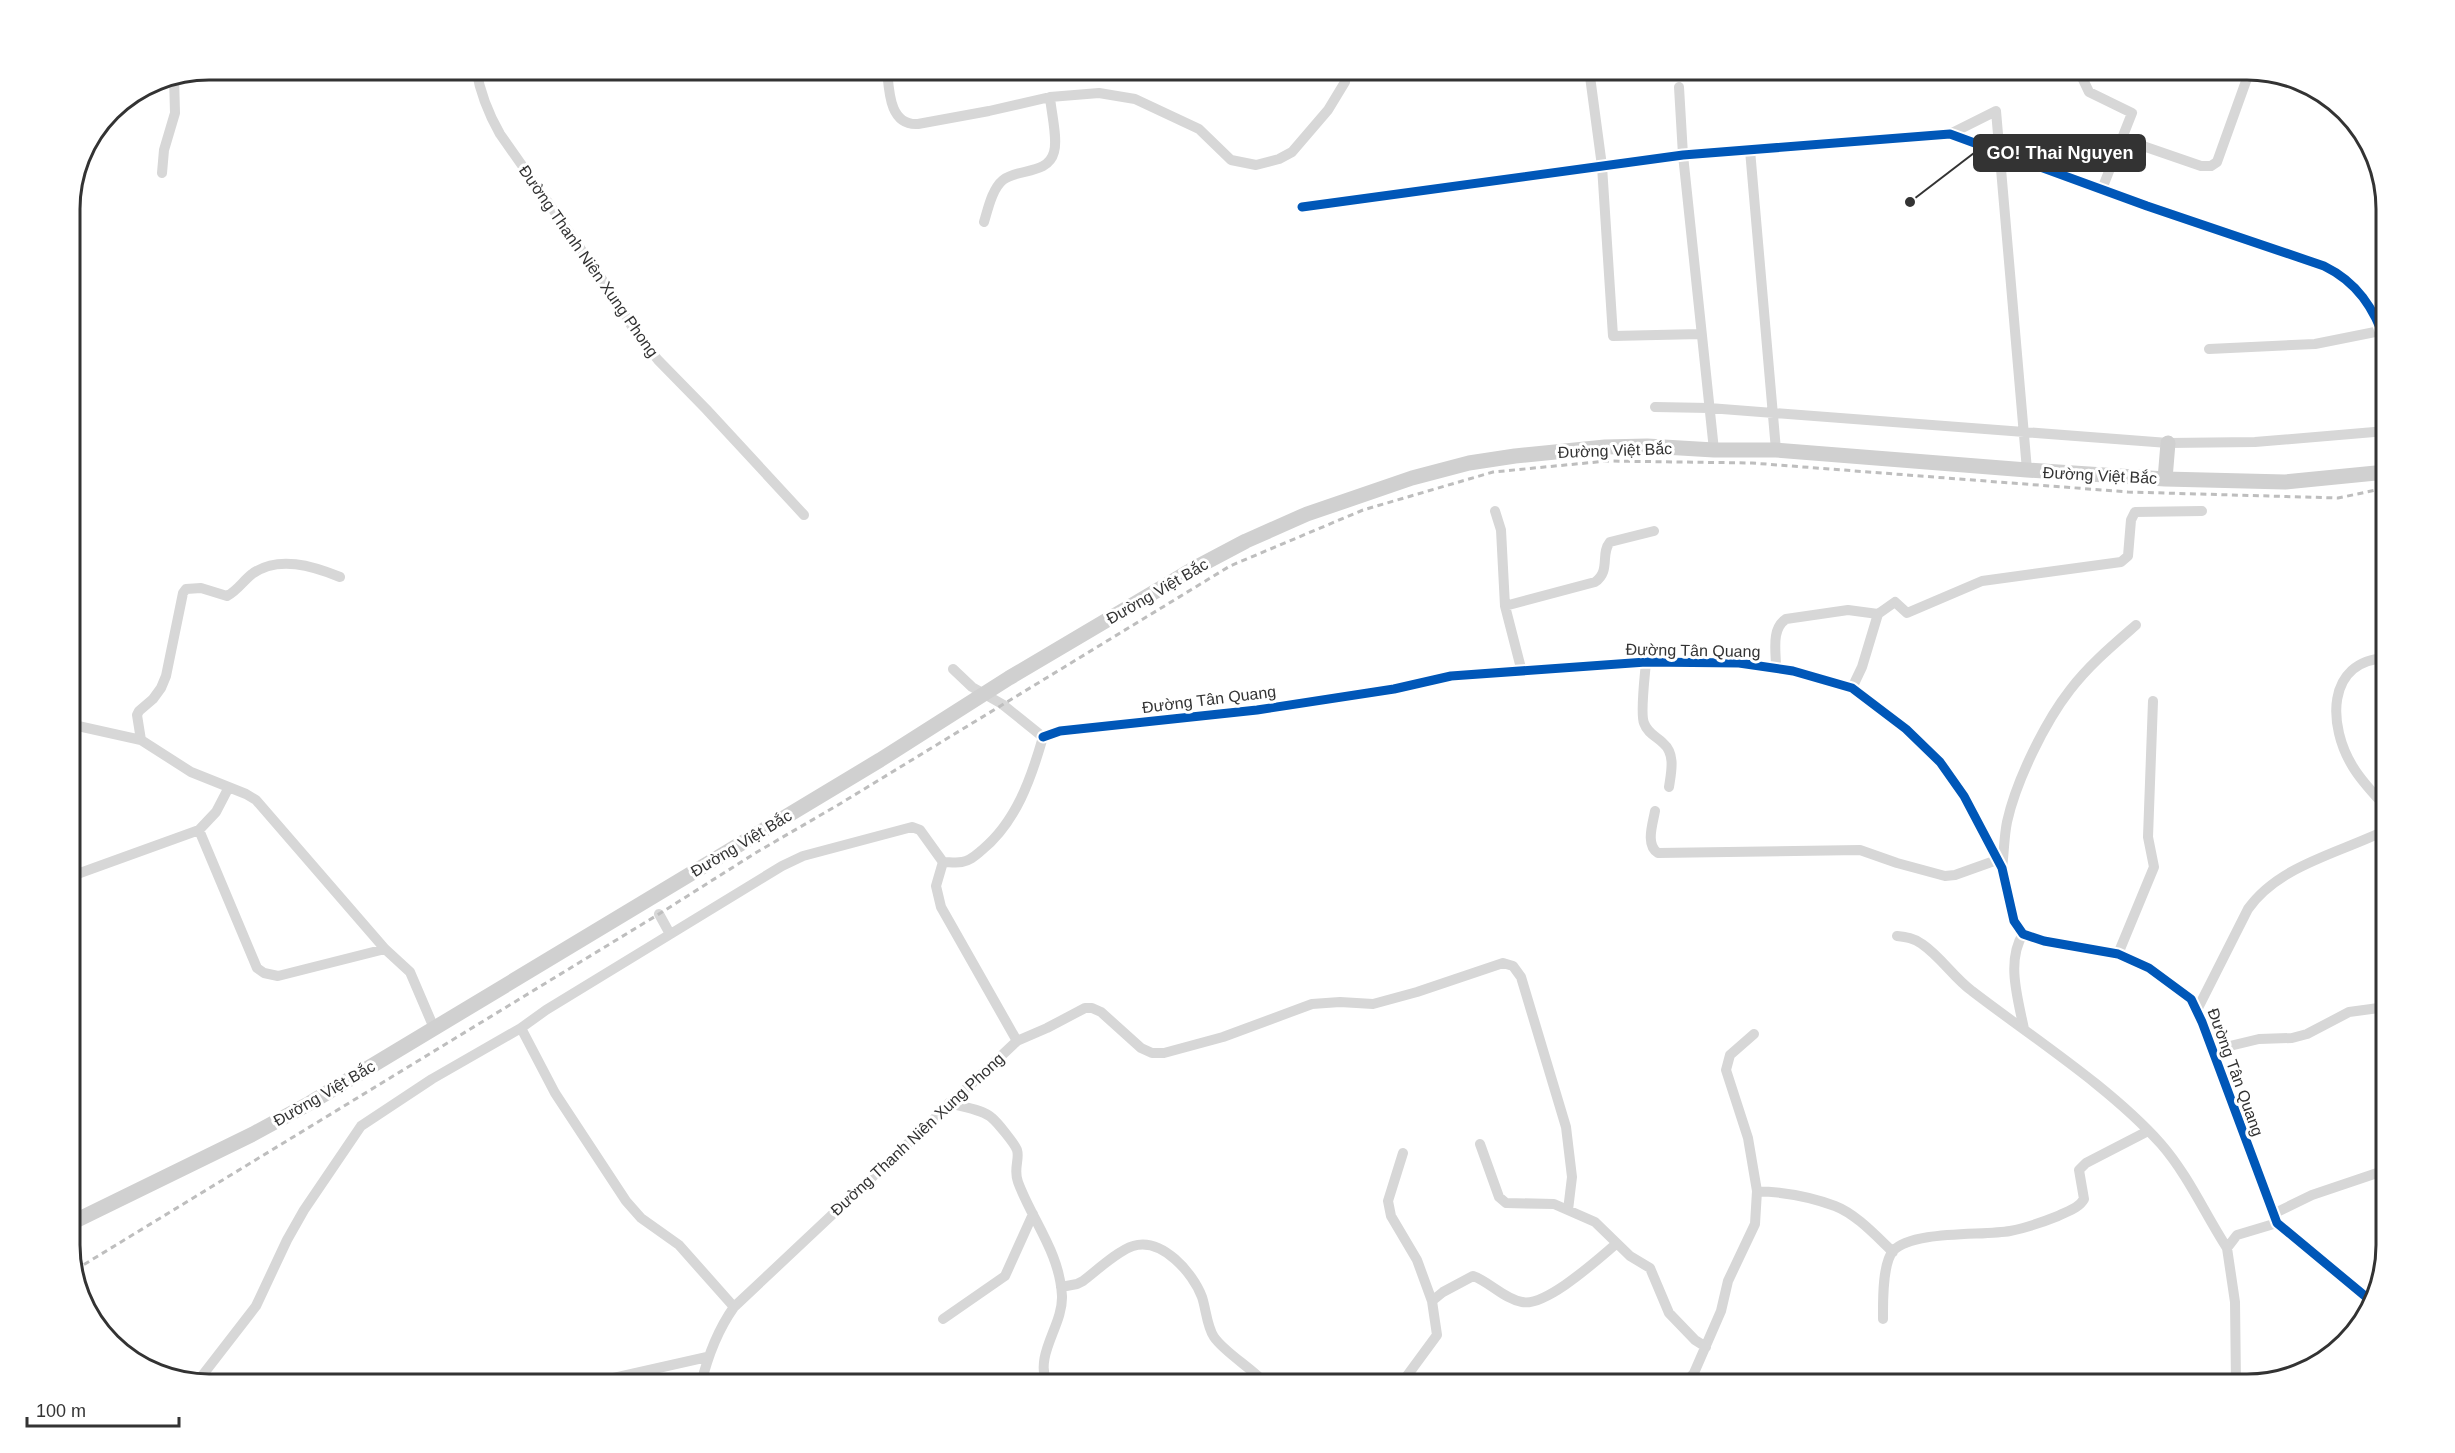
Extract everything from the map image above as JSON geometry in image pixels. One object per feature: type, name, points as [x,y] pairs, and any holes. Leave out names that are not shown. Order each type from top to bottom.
[{"type":"main road","points":[[2165,479],[2168,443]]},
{"type":"main road","name":"Đường Việt Bắc","points":[[80,1219],[253,1134],[434,1028],[1205,562],[1307,514],[1364,494],[1469,463],[1605,447],[1647,446],[1714,450],[1776,450],[2165,479],[2285,482],[2375,473]]},
{"type":"street","points":[[889,80],[894,111],[912,125],[1050,97],[1098,93],[1135,99],[1199,129],[1232,160],[1256,165],[1279,159],[1292,152],[1328,111],[1345,79]]},
{"type":"street","points":[[1590,79],[1602,166],[1613,336],[1700,334]]},
{"type":"street","points":[[2083,79],[2089,92],[2132,113],[2102,189]]},
{"type":"street","points":[[2143,146],[2201,166],[2211,166],[2217,162],[2247,79]]},
{"type":"street","name":"Đường Thanh Niên Xung Phong","points":[[478,80],[491,118],[500,134],[607,286],[634,330],[658,360],[804,515]]},
{"type":"street","points":[[162,173],[164,150],[175,113],[174,84]]},
{"type":"street","points":[[1679,87],[1700,334],[1714,450]]},
{"type":"street","points":[[984,222],[991,200],[1004,180],[1043,167],[1052,158],[1055,148],[1050,97]]},
{"type":"street","points":[[1302,207],[1683,155],[1950,134],[1996,111],[2027,470]]},
{"type":"street","points":[[1950,134],[2324,266],[2342,274],[2353,283],[2375,316]]},
{"type":"street","points":[[1750,150],[1776,450]]},
{"type":"street","points":[[2209,349],[2315,344],[2375,333]]},
{"type":"street","points":[[1655,407],[1709,408],[2168,443],[2255,442],[2375,432]]},
{"type":"street","points":[[1852,688],[1862,668],[1878,614],[1895,602],[1907,613],[1989,580],[2121,562],[2128,556],[2131,520],[2135,512],[2139,510],[2202,511]]},
{"type":"street","points":[[1495,511],[1501,530],[1505,606],[1522,672]]},
{"type":"street","points":[[1505,606],[1595,582],[1604,570],[1605,550],[1610,542],[1654,531]]},
{"type":"street","points":[[141,740],[137,715],[161,688],[166,675],[183,593],[186,589],[201,588],[227,596],[254,573],[285,564],[317,567],[340,576]]},
{"type":"street","points":[[1776,667],[1776,631],[1779,624],[1786,619],[1848,609],[1878,614]]},
{"type":"street","points":[[1655,811],[1650,844],[1658,853],[1860,850],[1945,876],[2000,864],[2007,822],[2018,787],[2048,724],[2071,689],[2104,653],[2136,625]]},
{"type":"street","points":[[2375,660],[2366,661],[2349,672],[2339,690],[2335,708],[2340,735],[2352,766],[2376,796]]},
{"type":"street","points":[[1646,662],[1643,722],[1652,736],[1664,743],[1671,753],[1672,767],[1669,787]]},
{"type":"street","name":"Đường Tân Quang","points":[[1043,737],[1060,731],[1257,710],[1403,688],[1444,676],[1646,662],[1739,663],[1776,667],[1852,688],[1906,729],[1940,762],[1964,796],[2000,864],[2014,921],[2023,934],[2044,941],[2118,954],[2149,968],[2191,999],[2213,1050],[2275,1219]]},
{"type":"street","points":[[204,1373],[256,1306],[298,1220],[361,1126],[432,1079],[521,1028],[782,866],[803,856],[912,827],[920,830],[943,862],[963,862],[972,858],[998,837],[1013,816],[1034,769],[1043,737],[1002,704],[972,687],[953,669]]},
{"type":"street","points":[[2118,954],[2154,867],[2148,837],[2153,701]]},
{"type":"street","points":[[80,726],[141,740],[191,772],[256,800],[385,949],[410,972],[434,1028]]},
{"type":"street","points":[[80,873],[199,830],[216,812],[229,787]]},
{"type":"street","points":[[199,830],[257,969],[264,973],[278,975],[385,949]]},
{"type":"street","points":[[2197,1010],[2248,909],[2258,895],[2275,881],[2298,869],[2376,835]]},
{"type":"street","name":"Đường Thanh Niên Xung Phong","points":[[704,1374],[720,1326],[734,1307],[1017,1041],[941,907],[936,886],[943,862]]},
{"type":"street","points":[[659,914],[670,934]]},
{"type":"street","points":[[2023,934],[2015,955],[2015,978],[2024,1029]]},
{"type":"street","points":[[1897,936],[1910,937],[1922,943],[1969,989],[2108,1095],[2148,1131],[2177,1164],[2204,1213],[2227,1248],[2235,1302],[2236,1374]]},
{"type":"street","points":[[1017,1041],[1084,1008],[1092,1008],[1101,1012],[1141,1048],[1152,1053],[1164,1053],[1223,1037],[1312,1004],[1340,1002],[1373,1005],[1503,963],[1513,966],[1521,977],[1566,1127],[1572,1177],[1568,1210]]},
{"type":"street","points":[[2213,1050],[2259,1039],[2292,1038],[2307,1034],[2349,1012],[2376,1008]]},
{"type":"street","points":[[521,1028],[555,1093],[626,1201],[641,1218],[679,1245],[734,1307]]},
{"type":"street","points":[[1693,1374],[1721,1311],[1728,1281],[1755,1224],[1758,1191],[1748,1138],[1726,1070],[1730,1054],[1754,1034]]},
{"type":"street","points":[[949,1103],[985,1113],[993,1118],[1017,1150],[1016,1175],[1024,1200],[1050,1244],[1061,1287],[1061,1305],[1044,1359],[1044,1374]]},
{"type":"street","points":[[1883,1319],[1888,1265],[1893,1252],[1915,1241],[1936,1236],[2009,1231],[2043,1222],[2071,1210],[2081,1204],[2084,1199],[2079,1170],[2086,1163],[2148,1131]]},
{"type":"street","points":[[1480,1144],[1499,1197],[1506,1203],[1548,1203],[1595,1222],[1630,1256],[1650,1268],[1669,1314],[1695,1340],[1706,1347]]},
{"type":"street","points":[[1403,1152],[1388,1201],[1389,1209],[1417,1260],[1432,1301],[1437,1335],[1408,1374]]},
{"type":"street","points":[[2227,1248],[2237,1235],[2275,1219],[2312,1195],[2376,1174]]},
{"type":"street","points":[[1758,1191],[1777,1192],[1836,1206],[1893,1252]]},
{"type":"street","points":[[943,1319],[1005,1276],[1033,1214]]},
{"type":"street","points":[[2275,1219],[2365,1296]]},
{"type":"street","points":[[1432,1301],[1443,1292],[1473,1276],[1507,1296],[1522,1302],[1532,1302],[1573,1280],[1616,1244]]},
{"type":"street","points":[[1061,1287],[1083,1281],[1131,1246],[1154,1248],[1171,1256],[1187,1269],[1202,1298],[1213,1335],[1255,1374]]},
{"type":"street","points":[[631,1374],[708,1357]]},
{"type":"railway","points":[[82,1266],[757,852],[1230,566],[1363,510],[1493,472],[1607,461],[1752,463],[2128,492],[2338,498],[2375,490]]},
{"type":"cycle path","points":[[1302,207],[1683,155],[1950,134],[2147,206],[2324,266],[2336,272],[2355,288],[2375,316]]},
{"type":"cycle path","points":[[1043,737],[1060,731],[1257,710],[1394,689],[1451,676],[1646,662],[1739,663],[1793,671],[1852,688],[1906,729],[1940,762],[1964,796],[2002,868],[2014,921],[2023,934],[2044,941],[2118,954],[2149,968],[2191,999],[2202,1022],[2277,1223],[2365,1296]]},
{"type":"place","name":"GO! Thai Nguyen","points":[[1910,202]]}]
